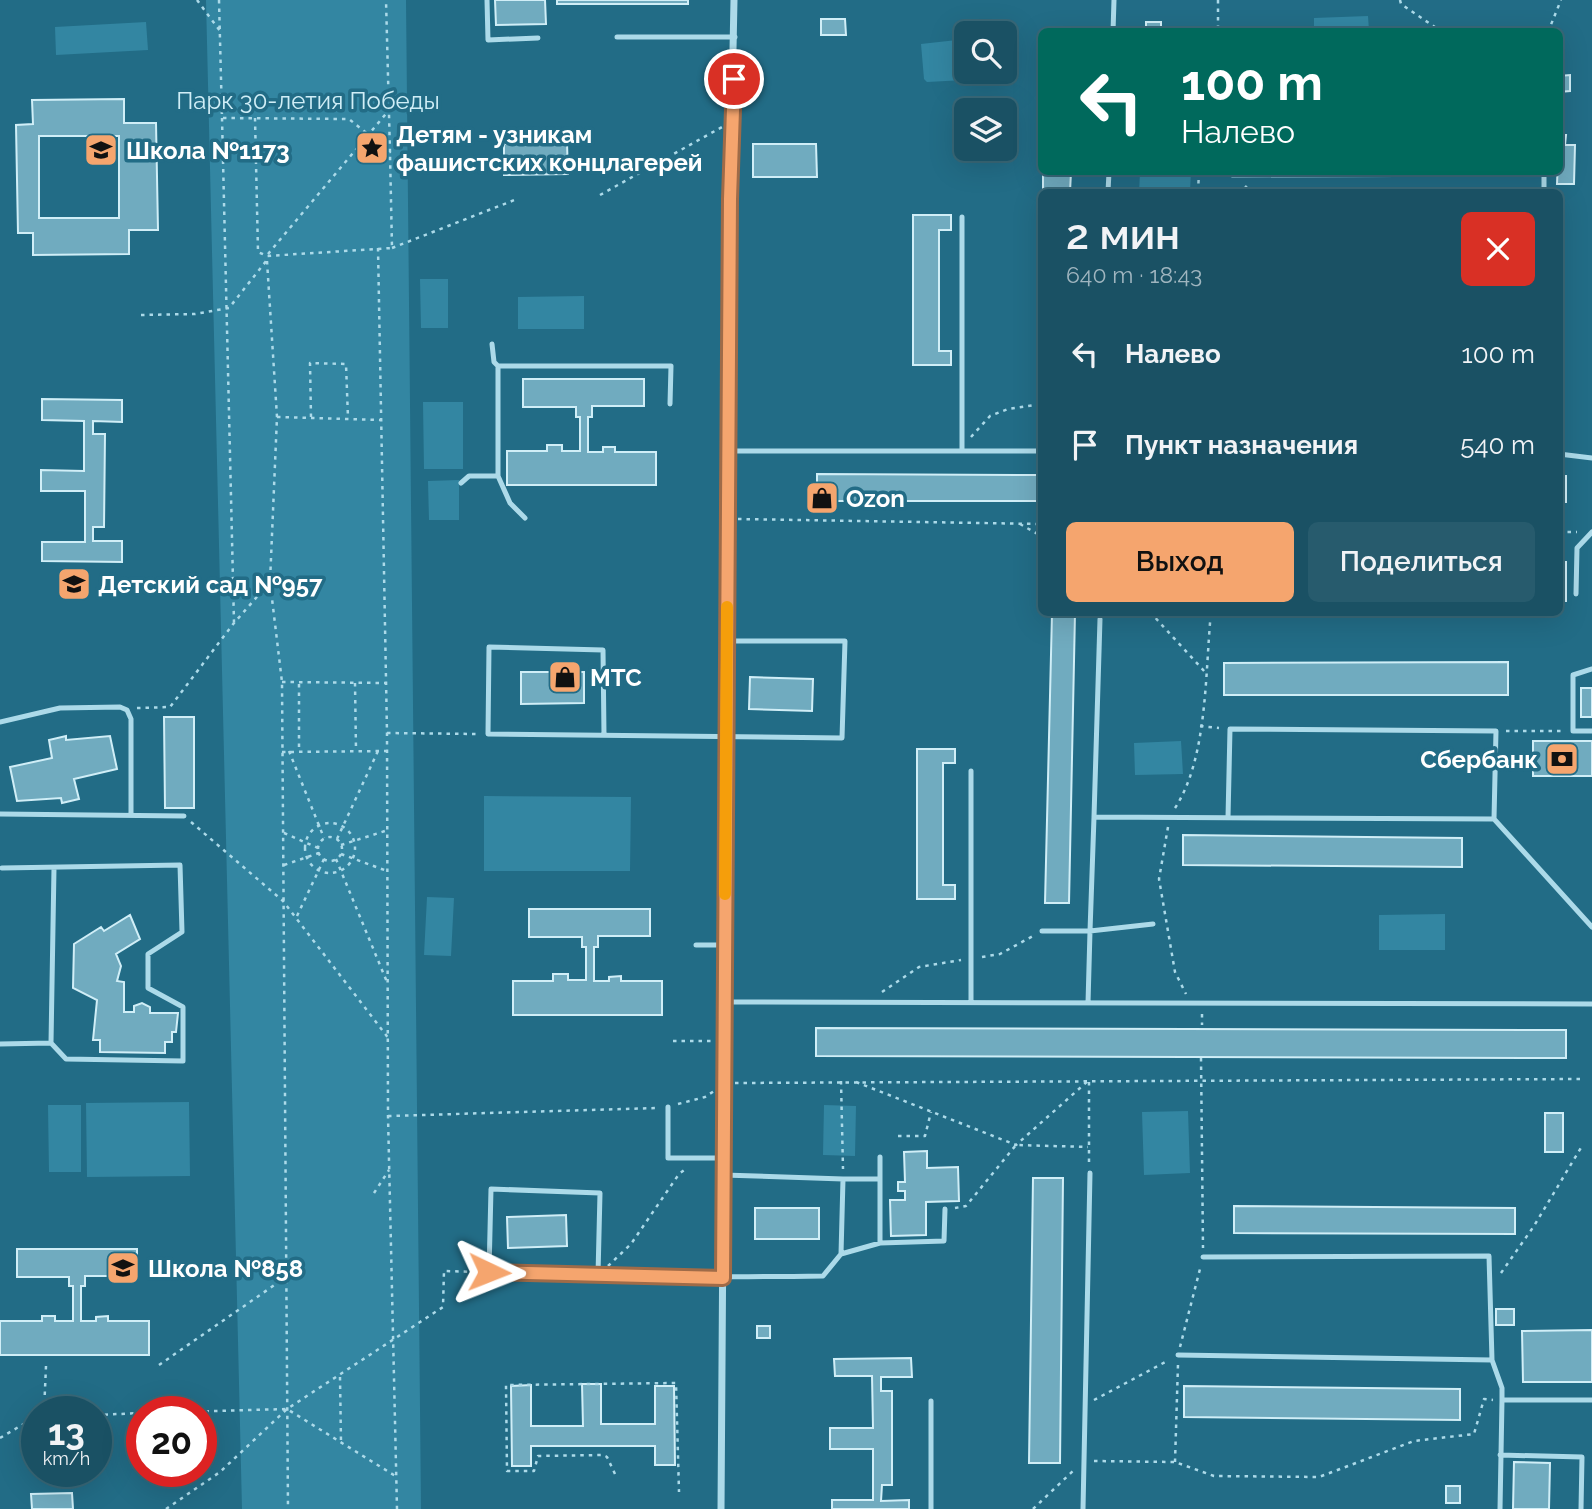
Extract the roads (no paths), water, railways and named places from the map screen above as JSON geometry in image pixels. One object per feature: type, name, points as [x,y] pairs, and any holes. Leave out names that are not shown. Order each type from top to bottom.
[{"type":"street","points":[[721,1509],[728,452],[734,0]]},
{"type":"lane","points":[[487,0],[488,40],[538,38]]},
{"type":"lane","points":[[1113,28],[1114,0]]},
{"type":"lane","points":[[617,37],[735,37]]},
{"type":"lane","points":[[962,217],[962,451]]},
{"type":"lane","points":[[492,344],[494,362],[498,366],[498,476],[510,503],[525,518]]},
{"type":"lane","points":[[498,366],[671,366],[670,404]]},
{"type":"lane","points":[[728,452],[1038,451]]},
{"type":"lane","points":[[1563,454],[1592,458]]},
{"type":"lane","points":[[464,467],[469,476]]},
{"type":"lane","points":[[461,483],[469,476],[498,476]]},
{"type":"lane","points":[[1576,594],[1577,548],[1592,532]]},
{"type":"lane","points":[[1088,1003],[1100,619]]},
{"type":"lane","points":[[604,736],[603,650],[489,647],[488,734],[604,736],[842,738],[845,641],[727,641]]},
{"type":"lane","points":[[1592,669],[1573,675],[1573,731],[1592,731]]},
{"type":"lane","points":[[0,722],[60,708],[127,710],[131,719],[131,815]]},
{"type":"lane","points":[[1228,818],[1230,729],[1496,731],[1494,819],[1592,927]]},
{"type":"lane","points":[[971,771],[971,1002]]},
{"type":"lane","points":[[0,814],[184,816]]},
{"type":"lane","points":[[1094,817],[1494,819]]},
{"type":"lane","points":[[2,868],[54,867],[180,865],[182,932],[149,954],[148,988],[183,1007],[183,1060],[66,1059],[51,1043],[54,867]]},
{"type":"lane","points":[[1042,931],[1090,931],[1153,924]]},
{"type":"lane","points":[[696,946],[724,945]]},
{"type":"lane","points":[[724,1002],[1592,1004]]},
{"type":"lane","points":[[0,1044],[51,1043]]},
{"type":"lane","points":[[668,1107],[668,1158],[723,1158]]},
{"type":"lane","points":[[880,1157],[880,1243]]},
{"type":"lane","points":[[1083,1509],[1090,1173]]},
{"type":"lane","points":[[723,1175],[880,1180]]},
{"type":"lane","points":[[841,1254],[843,1179]]},
{"type":"lane","points":[[598,1275],[600,1193],[491,1189],[489,1272],[598,1275],[723,1278],[823,1276],[841,1254],[880,1243],[944,1241],[945,1209]]},
{"type":"lane","points":[[1203,1257],[1489,1256],[1492,1360],[1502,1388],[1500,1509]]},
{"type":"lane","points":[[1178,1355],[1492,1360]]},
{"type":"lane","points":[[1502,1400],[1592,1400]]},
{"type":"lane","points":[[931,1401],[931,1509]]},
{"type":"lane","points":[[1500,1455],[1582,1457],[1581,1509]]},
{"type":"place","name":"Детям - узникам фашистских концлагерей","points":[[372,148]]},
{"type":"place","name":"Школа №1173","points":[[101,150]]},
{"type":"place","name":"Ozon","points":[[822,498]]},
{"type":"place","name":"Детский сад №957","points":[[74,584]]},
{"type":"place","name":"МТС","points":[[565,677]]},
{"type":"place","name":"Сбербанк","points":[[1562,759]]},
{"type":"place","name":"Школа №858","points":[[123,1268]]},
{"type":"park label","name":"Парк 30-летия Победы","points":[[308,100]]}]
